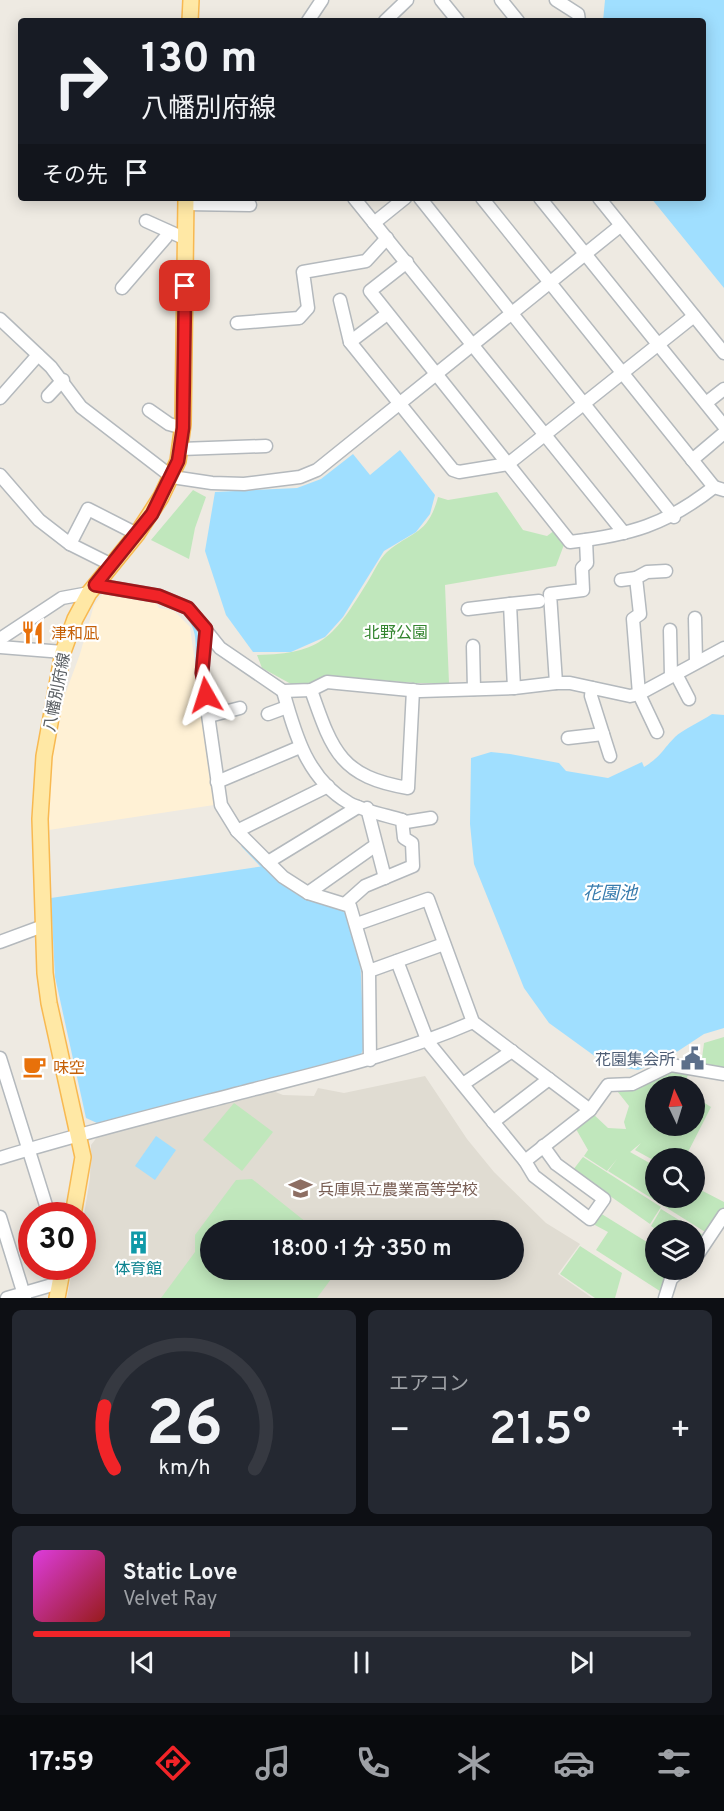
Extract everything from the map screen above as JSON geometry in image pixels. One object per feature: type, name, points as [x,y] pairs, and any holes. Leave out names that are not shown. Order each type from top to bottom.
[{"type":"main road","points":[[190,18],[191,0]]},
{"type":"main road","name":"八幡別府線","points":[[76,1202],[82,1169],[80,1134],[49,1002],[43,926],[41,777],[50,713],[63,652],[75,619],[92,589],[152,514],[172,477],[181,449],[186,201]]},
{"type":"street","points":[[310,18],[322,0]]},
{"type":"street","points":[[393,18],[407,0]]},
{"type":"street","points":[[441,0],[456,18]]},
{"type":"street","points":[[501,0],[516,18]]},
{"type":"street","points":[[556,0],[578,14],[579,18]]},
{"type":"street","points":[[186,201],[250,205]]},
{"type":"street","points":[[356,201],[624,534]]},
{"type":"street","points":[[374,222],[401,201]]},
{"type":"street","points":[[422,201],[674,517]]},
{"type":"street","points":[[407,262],[370,291],[435,376],[570,542],[624,534],[674,517],[719,489],[692,460],[484,201]]},
{"type":"street","points":[[542,201],[724,426]]},
{"type":"street","points":[[601,201],[724,353]]},
{"type":"street","points":[[146,221],[186,239]]},
{"type":"street","points":[[0,319],[63,380],[81,407],[172,477],[212,483],[244,484],[300,477],[317,470],[620,225]]},
{"type":"street","points":[[122,288],[166,237],[167,231]]},
{"type":"street","points":[[237,323],[263,326],[299,318],[308,308],[303,272],[366,261],[387,238]]},
{"type":"street","points":[[340,300],[350,342],[453,470],[459,472],[508,464],[694,316]]},
{"type":"street","points":[[350,342],[387,314]]},
{"type":"street","points":[[0,398],[38,356]]},
{"type":"street","points":[[48,396],[63,380]]},
{"type":"street","points":[[706,403],[724,389]]},
{"type":"street","points":[[149,410],[169,424],[183,428]]},
{"type":"street","points":[[692,460],[724,433]]},
{"type":"street","points":[[181,449],[266,446]]},
{"type":"street","points":[[0,475],[39,520],[69,544],[112,565]]},
{"type":"street","points":[[69,544],[88,509],[136,534]]},
{"type":"street","points":[[556,683],[557,628],[550,594],[583,590],[582,568],[587,563],[586,540]]},
{"type":"street","points":[[621,580],[636,578],[647,572],[666,571]]},
{"type":"street","points":[[636,578],[640,614],[628,619],[639,694],[657,732]]},
{"type":"street","points":[[0,639],[62,598],[92,589],[159,596],[188,608],[220,648],[283,691],[311,690],[327,682],[413,690],[514,688],[556,683],[630,696],[639,694],[724,648]]},
{"type":"street","points":[[468,609],[510,604],[533,598]]},
{"type":"street","points":[[510,604],[507,634],[514,688]]},
{"type":"street","points":[[695,618],[696,662]]},
{"type":"street","points":[[206,629],[202,673],[221,806],[237,831],[283,877],[308,892],[350,906],[369,971],[370,1060]]},
{"type":"street","points":[[670,630],[674,675],[689,699]]},
{"type":"street","points":[[0,646],[63,652]]},
{"type":"street","points":[[473,646],[474,689]]},
{"type":"street","points":[[592,688],[591,696],[610,756]]},
{"type":"street","points":[[311,690],[327,736],[340,757],[357,772],[371,780],[408,788],[413,690]]},
{"type":"street","points":[[283,691],[300,747],[312,770],[328,786],[348,802],[406,822],[431,818]]},
{"type":"street","points":[[268,714],[287,707]]},
{"type":"street","points":[[209,716],[240,708]]},
{"type":"street","points":[[568,738],[603,734]]},
{"type":"street","points":[[217,782],[300,747]]},
{"type":"street","points":[[237,831],[328,786]]},
{"type":"street","points":[[363,808],[385,878]]},
{"type":"street","points":[[268,862],[363,808]]},
{"type":"street","points":[[346,903],[364,886],[413,866],[412,843],[404,838],[402,820]]},
{"type":"street","points":[[308,892],[376,845]]},
{"type":"street","points":[[357,924],[428,898],[472,1022],[590,1110]]},
{"type":"street","points":[[0,942],[43,926]]},
{"type":"street","points":[[369,971],[444,944]]},
{"type":"street","points":[[397,961],[428,1042],[525,1161],[534,1176],[590,1219],[604,1199],[556,1164],[543,1146]]},
{"type":"street","points":[[0,1158],[80,1134],[370,1060],[428,1042],[472,1022]]},
{"type":"street","points":[[463,1084],[512,1052]]},
{"type":"street","points":[[0,1058],[45,1202]]},
{"type":"street","points":[[525,1161],[590,1110],[608,1085],[632,1084],[671,1065],[724,1074]]},
{"type":"street","points":[[493,1122],[549,1079]]},
{"type":"street","points":[[705,1244],[724,1215]]},
{"type":"street","points":[[0,1217],[25,1295]]},
{"type":"street","points":[[665,1298],[671,1280]]},
{"type":"street","points":[[7,1298],[25,1295],[52,1285],[58,1292]]},
{"type":"shaded area","points":[[104,592],[154,599],[159,608],[174,611],[190,627],[214,805],[49,830],[49,777],[63,700],[80,654],[94,605]]},
{"type":"shaded area","name":"兵庫県立農業高等学校","points":[[425,1076],[467,1139],[494,1172],[546,1223],[580,1244],[558,1274],[592,1298],[67,1298],[70,1280],[96,1280],[96,1202],[86,1202],[90,1178],[91,1145],[98,1136],[273,1091],[283,1095],[314,1096],[318,1088],[344,1093]]},
{"type":"green space","points":[[193,490],[206,497],[195,528],[189,559],[151,540]]},
{"type":"green space","name":"北野公園","points":[[497,492],[523,530],[547,536],[555,530],[565,542],[556,566],[445,585],[449,683],[415,683],[328,676],[304,685],[291,684],[262,668],[257,655],[279,654],[312,646],[335,629],[356,601],[384,555],[424,525],[438,497],[448,500]]},
{"type":"green space","points":[[724,1037],[724,1070],[701,1066],[704,1043]]},
{"type":"green space","points":[[668,1070],[691,1070],[688,1076],[649,1076]]},
{"type":"green space","points":[[645,1077],[645,1136],[696,1136],[690,1148],[645,1148],[645,1156],[635,1150],[641,1143],[630,1152],[645,1160],[645,1194],[608,1171],[617,1159],[607,1171],[584,1156],[588,1150],[576,1129],[591,1112],[608,1128],[626,1129],[624,1122],[629,1106],[614,1087]]},
{"type":"green space","points":[[234,1103],[273,1132],[242,1171],[203,1140]]},
{"type":"green space","points":[[705,1103],[711,1107],[705,1119]]},
{"type":"green space","points":[[583,1157],[645,1197],[645,1208],[660,1208],[653,1220],[645,1220],[573,1170]]},
{"type":"green space","points":[[252,1179],[303,1220],[206,1220],[236,1180]]},
{"type":"green space","points":[[705,1192],[724,1202],[724,1210],[710,1235],[705,1232],[705,1220],[686,1220],[667,1208],[705,1208]]},
{"type":"green space","points":[[661,1209],[679,1220],[655,1220]]},
{"type":"green space","points":[[600,1213],[645,1241],[645,1280],[671,1280],[663,1293],[596,1250],[608,1232],[593,1224]]},
{"type":"green space","points":[[200,1228],[200,1280],[330,1280],[317,1298],[161,1298],[195,1252],[195,1235]]},
{"type":"green space","points":[[580,1246],[622,1273],[615,1298],[595,1298],[560,1274]]},
{"type":"water","points":[[605,0],[724,0],[724,288],[653,201],[706,201],[706,18],[603,18]]},
{"type":"water","points":[[400,450],[435,495],[430,514],[416,532],[384,551],[343,617],[325,637],[291,652],[253,652],[226,615],[205,551],[215,492],[297,488],[321,479],[353,454],[370,475]]},
{"type":"water","name":"花園池","points":[[712,714],[724,715],[724,1028],[704,1034],[666,1059],[638,1070],[607,1065],[549,1023],[524,988],[474,864],[470,824],[471,758],[491,752],[510,754],[559,763],[566,771],[608,778],[642,762],[644,767],[658,756],[678,734]]},
{"type":"water","points":[[264,866],[296,894],[343,908],[360,954],[364,1048],[359,1058],[97,1123],[86,1118],[55,977],[51,898]]},
{"type":"water","points":[[156,1136],[176,1150],[155,1180],[135,1166]]},
{"type":"waterway","points":[[186,615],[196,632],[197,663]]},
{"type":"waterway","points":[[217,809],[233,834]]},
{"type":"waterway","points":[[243,846],[262,866]]},
{"type":"place","name":"津和凪","points":[[33,633]]},
{"type":"place","name":"花園集会所","points":[[693,1059]]},
{"type":"place","name":"味空","points":[[35,1067]]},
{"type":"place","name":"兵庫県立農業高等学校","points":[[300,1189]]},
{"type":"place","name":"体育館","points":[[138,1243]]},
{"type":"route","points":[[185,286],[183,428],[178,461],[152,514],[95,585],[159,596],[188,608],[206,629],[202,673],[206,695]]}]
